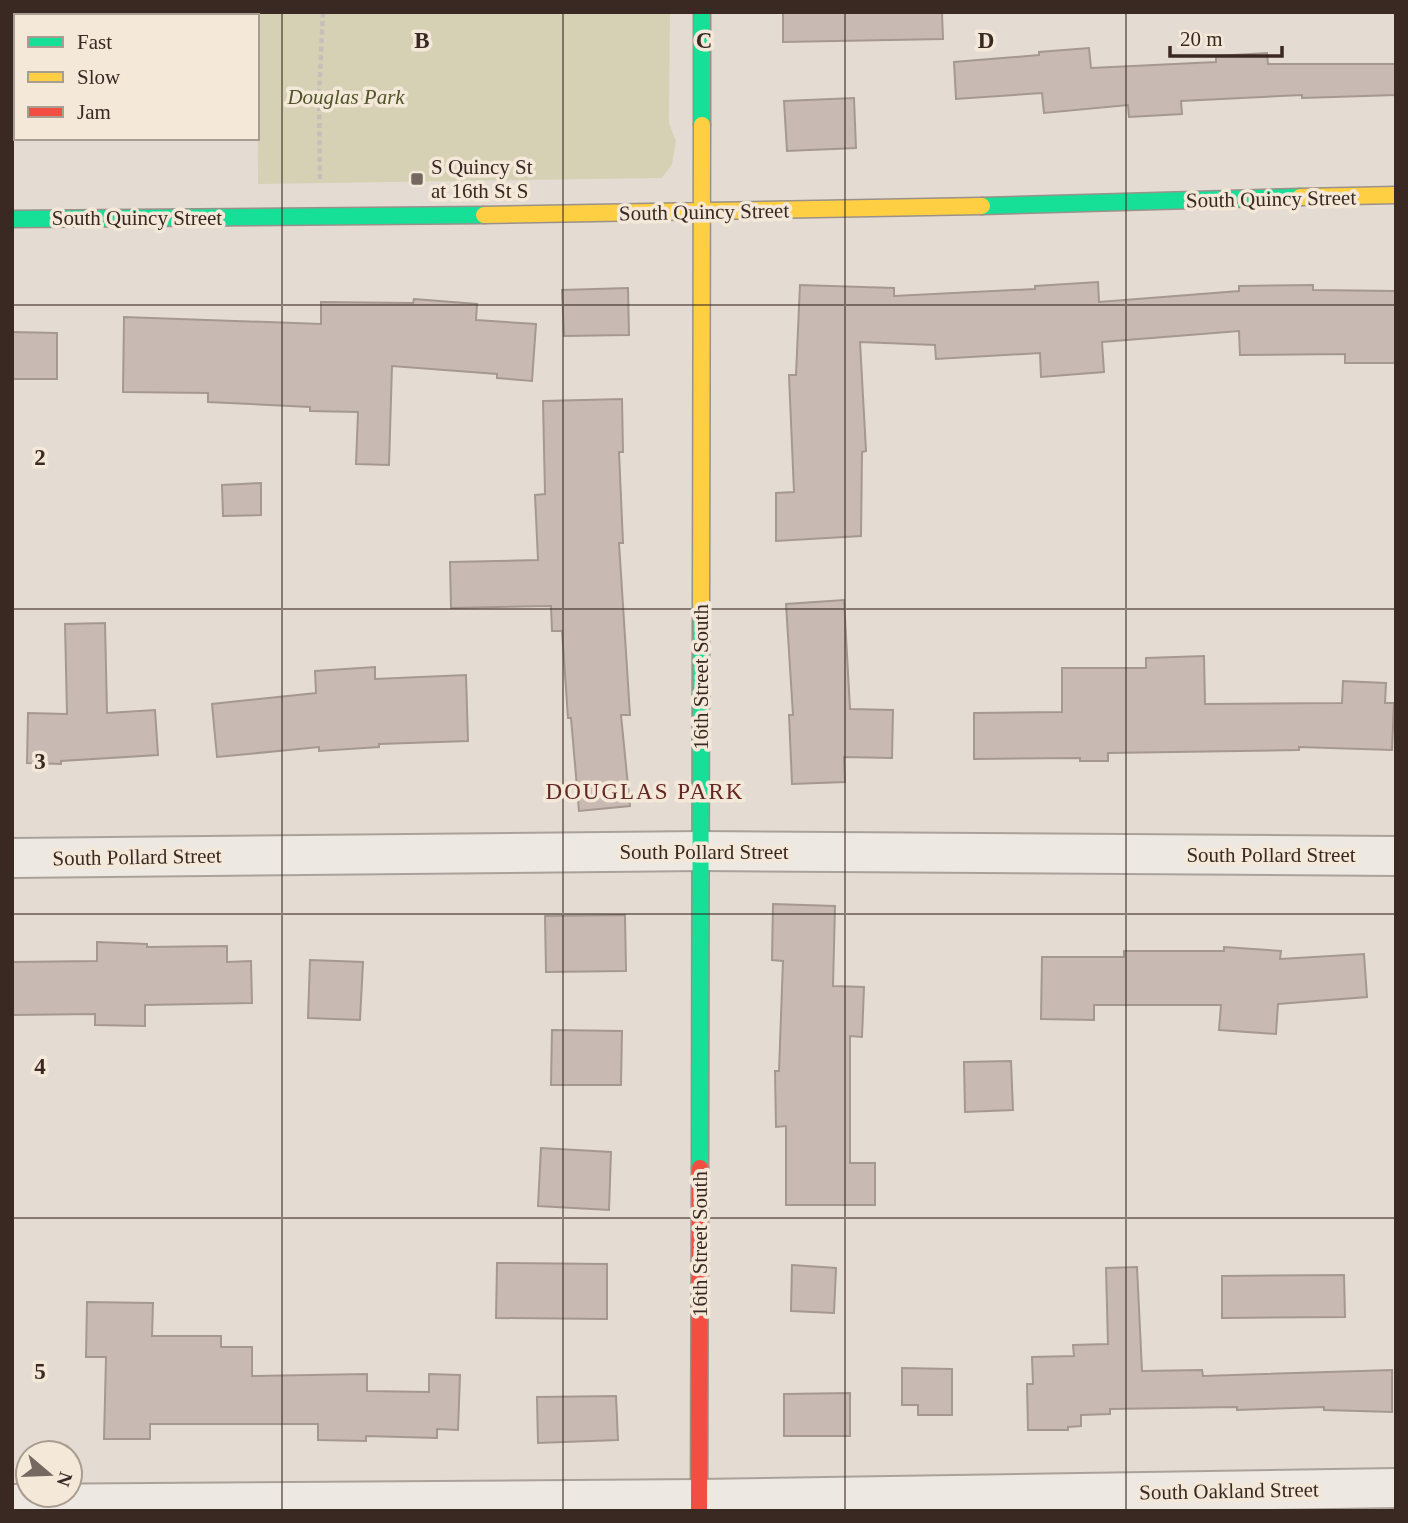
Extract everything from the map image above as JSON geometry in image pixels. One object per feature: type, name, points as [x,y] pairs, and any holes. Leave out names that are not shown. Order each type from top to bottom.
[{"type":"street","name":"16th Street South","points":[[699,1505],[702,12]]},
{"type":"street","name":"South Quincy Street","points":[[12,219],[701,213],[1396,195]]},
{"type":"street","name":"South Pollard Street","points":[[12,858],[701,851],[1396,856]]},
{"type":"street","name":"South Oakland Street","points":[[12,1504],[699,1505],[1396,1488]]},
{"type":"path","points":[[320,183],[319,96],[323,12]]},
{"type":"green space","name":"Douglas Park","points":[[670,12],[669,123],[676,141],[672,164],[662,178],[258,184],[259,14],[253,14]]},
{"type":"building","points":[[783,12],[942,12],[943,39],[783,42]]},
{"type":"building","points":[[1089,48],[1091,68],[1216,62],[1216,56],[1267,53],[1268,64],[1396,64],[1396,95],[1302,98],[1302,95],[1181,101],[1182,114],[1129,117],[1128,105],[1044,113],[1042,93],[956,99],[954,62]]},
{"type":"building","points":[[854,98],[856,148],[787,151],[784,101]]},
{"type":"building","points":[[1098,282],[1099,302],[1239,291],[1239,286],[1313,285],[1313,290],[1396,291],[1396,363],[1345,363],[1345,354],[1240,355],[1239,331],[1102,342],[1104,372],[1041,377],[1040,353],[936,359],[935,345],[860,342],[866,451],[862,452],[861,536],[776,541],[776,493],[794,492],[789,375],[796,375],[800,285],[894,288],[894,296],[1035,289],[1035,286]]},
{"type":"building","points":[[628,288],[629,335],[564,336],[562,290]]},
{"type":"building","points":[[414,299],[477,304],[476,320],[536,324],[532,381],[497,378],[497,374],[392,366],[389,465],[356,464],[358,412],[310,411],[310,407],[208,402],[208,393],[123,392],[124,317],[321,324],[321,302],[413,303]]},
{"type":"building","points":[[12,332],[57,333],[57,379],[12,379]]},
{"type":"building","points":[[622,399],[623,452],[619,452],[623,543],[619,543],[630,715],[621,715],[630,806],[579,811],[571,718],[568,718],[562,631],[552,631],[551,606],[451,608],[450,562],[538,560],[535,495],[545,494],[543,401]]},
{"type":"building","points":[[261,483],[261,515],[223,516],[222,485]]},
{"type":"building","points":[[844,600],[850,709],[893,710],[892,758],[844,757],[845,782],[792,784],[789,715],[793,715],[786,604]]},
{"type":"building","points":[[105,623],[107,713],[155,710],[158,755],[61,761],[61,764],[27,763],[28,713],[67,714],[65,624]]},
{"type":"building","points":[[1204,656],[1205,704],[1342,703],[1343,681],[1386,683],[1385,703],[1394,703],[1392,750],[1299,747],[1299,750],[1108,753],[1108,761],[1080,761],[1080,758],[974,759],[974,713],[1062,712],[1062,668],[1146,668],[1146,658]]},
{"type":"building","points":[[375,667],[375,679],[466,675],[468,741],[379,744],[379,747],[319,751],[319,747],[217,757],[212,704],[316,693],[315,671]]},
{"type":"building","points":[[773,904],[835,906],[833,986],[864,987],[862,1037],[850,1036],[850,1163],[875,1163],[875,1205],[786,1205],[786,1126],[776,1127],[775,1071],[779,1071],[783,961],[772,960]]},
{"type":"building","points":[[625,915],[626,971],[546,972],[545,916]]},
{"type":"building","points":[[97,942],[147,944],[147,947],[227,946],[227,962],[251,961],[252,1003],[145,1005],[145,1026],[95,1025],[95,1014],[12,1015],[12,962],[97,961]]},
{"type":"building","points":[[1224,947],[1281,951],[1280,959],[1364,954],[1367,997],[1278,1004],[1276,1034],[1219,1030],[1221,1005],[1094,1005],[1094,1020],[1041,1019],[1042,957],[1124,957],[1124,951],[1224,951]]},
{"type":"building","points":[[310,960],[363,962],[360,1020],[308,1018]]},
{"type":"building","points":[[552,1030],[622,1031],[621,1085],[551,1085]]},
{"type":"building","points":[[1011,1061],[1013,1110],[965,1112],[964,1062]]},
{"type":"building","points":[[541,1148],[611,1152],[609,1210],[538,1206]]},
{"type":"building","points":[[497,1263],[607,1264],[607,1319],[496,1318]]},
{"type":"building","points":[[792,1265],[836,1268],[834,1313],[791,1311]]},
{"type":"building","points":[[1137,1267],[1142,1371],[1202,1370],[1203,1376],[1392,1370],[1392,1412],[1324,1410],[1324,1407],[1237,1410],[1237,1407],[1110,1409],[1110,1414],[1081,1415],[1081,1426],[1068,1427],[1068,1430],[1028,1430],[1027,1384],[1033,1384],[1032,1357],[1074,1356],[1073,1345],[1108,1344],[1106,1268]]},
{"type":"building","points":[[1344,1275],[1345,1317],[1222,1318],[1222,1276]]},
{"type":"building","points":[[87,1302],[153,1303],[152,1336],[221,1336],[221,1347],[252,1347],[252,1376],[367,1374],[367,1391],[429,1392],[429,1374],[460,1375],[458,1430],[437,1429],[437,1438],[366,1436],[366,1441],[318,1440],[318,1424],[150,1424],[150,1439],[104,1439],[106,1357],[86,1357]]},
{"type":"building","points":[[902,1368],[952,1369],[952,1415],[918,1415],[918,1405],[902,1405]]},
{"type":"building","points":[[850,1393],[850,1436],[784,1436],[784,1394]]},
{"type":"building","points":[[616,1396],[618,1440],[538,1443],[537,1397]]},
{"type":"traffic: fast","points":[[702,12],[702,125]]},
{"type":"traffic: fast","points":[[982,206],[1300,197]]},
{"type":"traffic: fast","points":[[12,219],[484,215]]},
{"type":"traffic: fast","points":[[700,1168],[701,612]]},
{"type":"traffic: slow","points":[[701,612],[702,125]]},
{"type":"traffic: slow","points":[[1300,197],[1396,195]]},
{"type":"traffic: slow","points":[[484,215],[982,206]]},
{"type":"traffic: jam","points":[[699,1511],[700,1168]]},
{"type":"place","name":"S Quincy St at 16th St S","points":[[417,179]]},
{"type":"district","name":"DOUGLAS PARK","points":[[645,791]]}]
